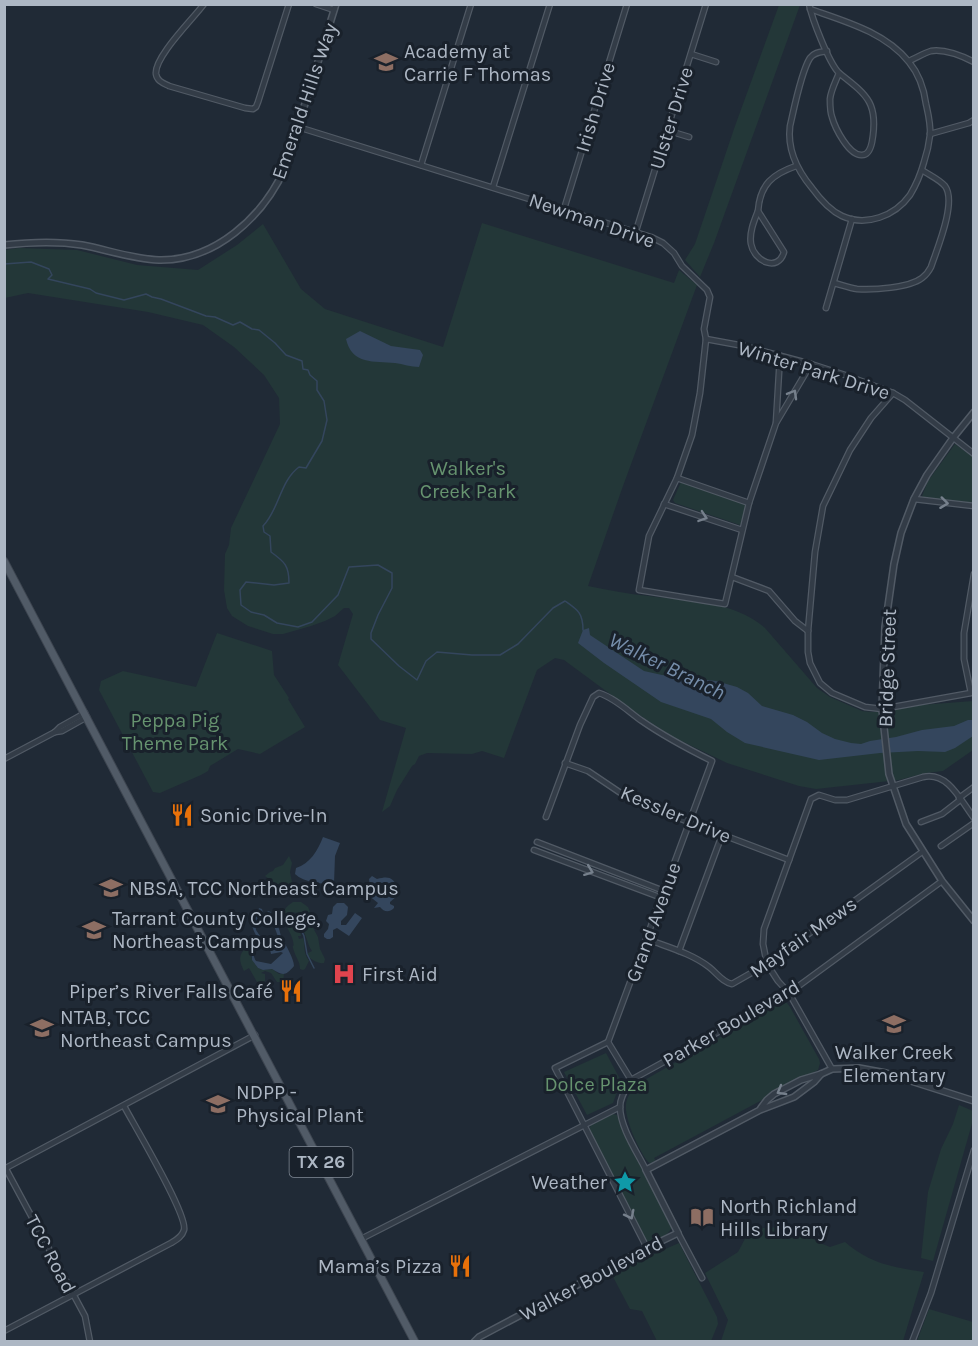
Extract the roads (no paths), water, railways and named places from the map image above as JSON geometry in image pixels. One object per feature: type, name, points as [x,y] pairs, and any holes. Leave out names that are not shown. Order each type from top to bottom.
[{"type":"main road","name":"TX 26","points":[[4,561],[416,1341]]},
{"type":"street","points":[[204,4],[164,53],[155,71],[156,77],[169,86],[253,109],[258,102],[289,4]]},
{"type":"street","points":[[315,4],[335,7]]},
{"type":"street","points":[[421,165],[471,4]]},
{"type":"street","points":[[493,187],[550,4]]},
{"type":"street","name":"Irish Drive","points":[[564,209],[627,4]]},
{"type":"street","name":"Ulster Drive","points":[[636,231],[706,4]]},
{"type":"street","name":"Emerald Hills Way","points":[[4,245],[56,242],[159,260],[184,257],[210,249],[233,235],[270,196],[278,184],[335,7]]},
{"type":"street","points":[[810,7],[833,64],[839,73],[860,89],[874,113],[875,126],[871,146],[868,153],[861,156],[849,148],[832,119],[831,93],[839,73]]},
{"type":"street","points":[[810,7],[873,33],[890,44],[909,61],[924,95],[930,134],[922,170],[910,195],[901,205],[873,220],[865,221],[842,216],[820,200],[802,176],[791,152],[789,134],[805,71],[816,53],[827,51]]},
{"type":"street","points":[[909,61],[929,51],[935,51],[949,53],[974,62]]},
{"type":"street","points":[[691,54],[716,62]]},
{"type":"street","points":[[930,134],[974,120]]},
{"type":"street","name":"Newman Drive","points":[[298,127],[636,231],[663,243],[674,253],[682,266],[707,290],[711,297],[704,329],[706,339],[700,393],[692,435],[677,478],[649,536],[639,590],[725,604],[732,577]]},
{"type":"street","points":[[666,130],[689,137]]},
{"type":"street","points":[[758,211],[784,252],[781,259],[773,264],[754,254],[751,246],[751,233],[761,195],[768,181],[783,170],[796,166]]},
{"type":"street","points":[[834,283],[855,289],[897,286],[919,280],[928,272],[948,214],[949,195],[943,184],[922,170]]},
{"type":"street","points":[[826,308],[852,219]]},
{"type":"street","name":"Winter Park Drive","points":[[706,339],[744,346],[811,364],[893,393],[974,454]]},
{"type":"street","points":[[776,423],[780,356]]},
{"type":"street","points":[[808,631],[795,621],[769,591],[732,577],[749,503],[776,423],[811,364]]},
{"type":"street","points":[[893,393],[871,418],[855,442],[823,506],[815,552],[808,631],[810,663],[820,683],[841,698],[865,707],[882,709],[971,693],[964,659],[964,633],[974,574]]},
{"type":"street","name":"Bridge Street","points":[[974,412],[927,475],[914,499],[901,533],[885,627],[882,709],[888,770],[906,824],[942,881],[974,921]]},
{"type":"street","points":[[677,478],[749,503]]},
{"type":"street","points":[[914,499],[974,506]]},
{"type":"street","points":[[664,504],[742,530]]},
{"type":"street","name":"Grand Avenue","points":[[565,763],[588,707],[593,697],[599,693],[683,747],[712,761],[608,1042]]},
{"type":"street","points":[[4,759],[55,732],[62,731],[86,715]]},
{"type":"street","points":[[546,817],[565,763]]},
{"type":"street","name":"Kessler Drive","points":[[565,763],[588,771],[631,800],[789,860]]},
{"type":"street","points":[[832,1069],[789,993],[767,964],[763,944],[764,929],[811,799],[819,795],[835,800],[847,800],[923,777],[941,778],[948,783],[974,820],[940,846]]},
{"type":"street","points":[[921,822],[942,814],[974,787]]},
{"type":"street","points":[[679,951],[722,835]]},
{"type":"street","points":[[537,842],[664,891]]},
{"type":"street","points":[[534,850],[662,898]]},
{"type":"street","name":"Mayfair Mews","points":[[646,939],[704,963],[725,982],[732,984],[767,964],[922,852]]},
{"type":"street","name":"Parker Boulevard","points":[[631,1080],[789,993],[942,881]]},
{"type":"street","points":[[5,1169],[255,1035]]},
{"type":"street","points":[[646,1248],[555,1068],[608,1042],[631,1080],[624,1091],[620,1107],[621,1118],[702,1278]]},
{"type":"street","points":[[760,1110],[774,1094],[801,1080],[832,1069],[859,1068],[886,1072],[974,1101]]},
{"type":"street","points":[[646,1170],[760,1110],[794,1097],[821,1074]]},
{"type":"street","points":[[4,1331],[171,1243],[179,1238],[184,1229],[183,1219],[172,1195],[124,1106]]},
{"type":"street","points":[[362,1239],[620,1107]]},
{"type":"street","points":[[912,1341],[931,1293],[974,1150]]},
{"type":"street","name":"TCC Road","points":[[5,1169],[85,1316],[90,1341]]},
{"type":"street","name":"Walker Boulevard","points":[[474,1341],[678,1233]]},
{"type":"water","points":[[360,331],[391,346],[420,350],[423,355],[419,367],[365,360],[359,357],[353,353],[346,339]]},
{"type":"water","points":[[589,628],[590,635],[644,671],[716,681],[737,687],[748,693],[762,706],[793,715],[835,739],[861,744],[922,730],[954,726],[968,720],[973,720],[973,736],[945,752],[880,753],[819,760],[745,743],[711,719],[661,702],[604,663],[578,643],[583,630]]},
{"type":"water","points":[[323,837],[340,843],[335,856],[334,884],[308,881],[295,874],[296,868],[313,856]]},
{"type":"water","points":[[372,876],[377,879],[390,878],[396,885],[397,896],[390,902],[394,908],[390,911],[385,911],[380,907],[374,908],[378,903],[367,893],[370,887],[369,879]]},
{"type":"water","points":[[337,903],[344,903],[348,907],[347,915],[341,921],[341,925],[346,925],[355,913],[362,918],[349,936],[337,928],[333,930],[333,937],[327,939],[324,937],[329,924],[326,921]]},
{"type":"water","points":[[259,908],[266,914],[268,911],[271,912],[294,963],[288,972],[281,974],[272,969],[263,970],[258,968],[252,960],[251,948],[257,937],[252,923]],"holes":[[[262,917],[274,926],[280,941],[269,944],[271,954],[283,953],[271,964],[256,961],[254,958],[260,936],[255,923]]]},
{"type":"waterway","name":"Walker Branch","points":[[4,264],[31,262],[49,269],[52,275],[48,279],[90,289],[96,293],[124,300],[146,294],[233,325],[240,322],[259,330],[286,355],[302,361],[303,369],[308,370],[317,381],[317,390],[324,401],[327,420],[322,441],[306,468],[299,467],[288,480],[273,512],[263,526],[264,532],[270,536],[271,552],[287,568],[289,583],[274,585],[246,582],[240,590],[241,605],[251,612],[264,615],[277,623],[298,627],[312,622],[338,595],[349,567],[378,565],[392,573],[392,588],[378,615],[371,639],[417,680],[426,661],[437,652],[500,655],[518,644],[553,608],[565,601],[579,612],[583,630]]},
{"type":"waterway","points":[[295,917],[304,936],[307,954],[314,968]]},
{"type":"place","name":"Academy at Carrie F Thomas","points":[[386,62]]},
{"type":"place","name":"Sonic Drive-In","points":[[182,815]]},
{"type":"place","name":"NBSA, TCC Northeast Campus","points":[[111,888]]},
{"type":"place","name":"Tarrant County College, Northeast Campus","points":[[94,930]]},
{"type":"place","name":"First Aid","points":[[344,974]]},
{"type":"place","name":"Piper’s River Falls Café","points":[[291,991]]},
{"type":"place","name":"Walker Creek Elementary","points":[[894,1024]]},
{"type":"place","name":"NTAB, TCC Northeast Campus","points":[[42,1028]]},
{"type":"place","name":"NDPP - Physical Plant","points":[[218,1104]]},
{"type":"place","name":"Weather","points":[[625,1182]]},
{"type":"place","name":"North Richland Hills Library","points":[[702,1217]]},
{"type":"place","name":"Mama’s Pizza","points":[[460,1266]]},
{"type":"park label","name":"Walker's Creek Park","points":[[468,480]]},
{"type":"park label","name":"Peppa Pig Theme Park","points":[[175,732]]},
{"type":"park label","name":"Dolce Plaza","points":[[596,1084]]}]
